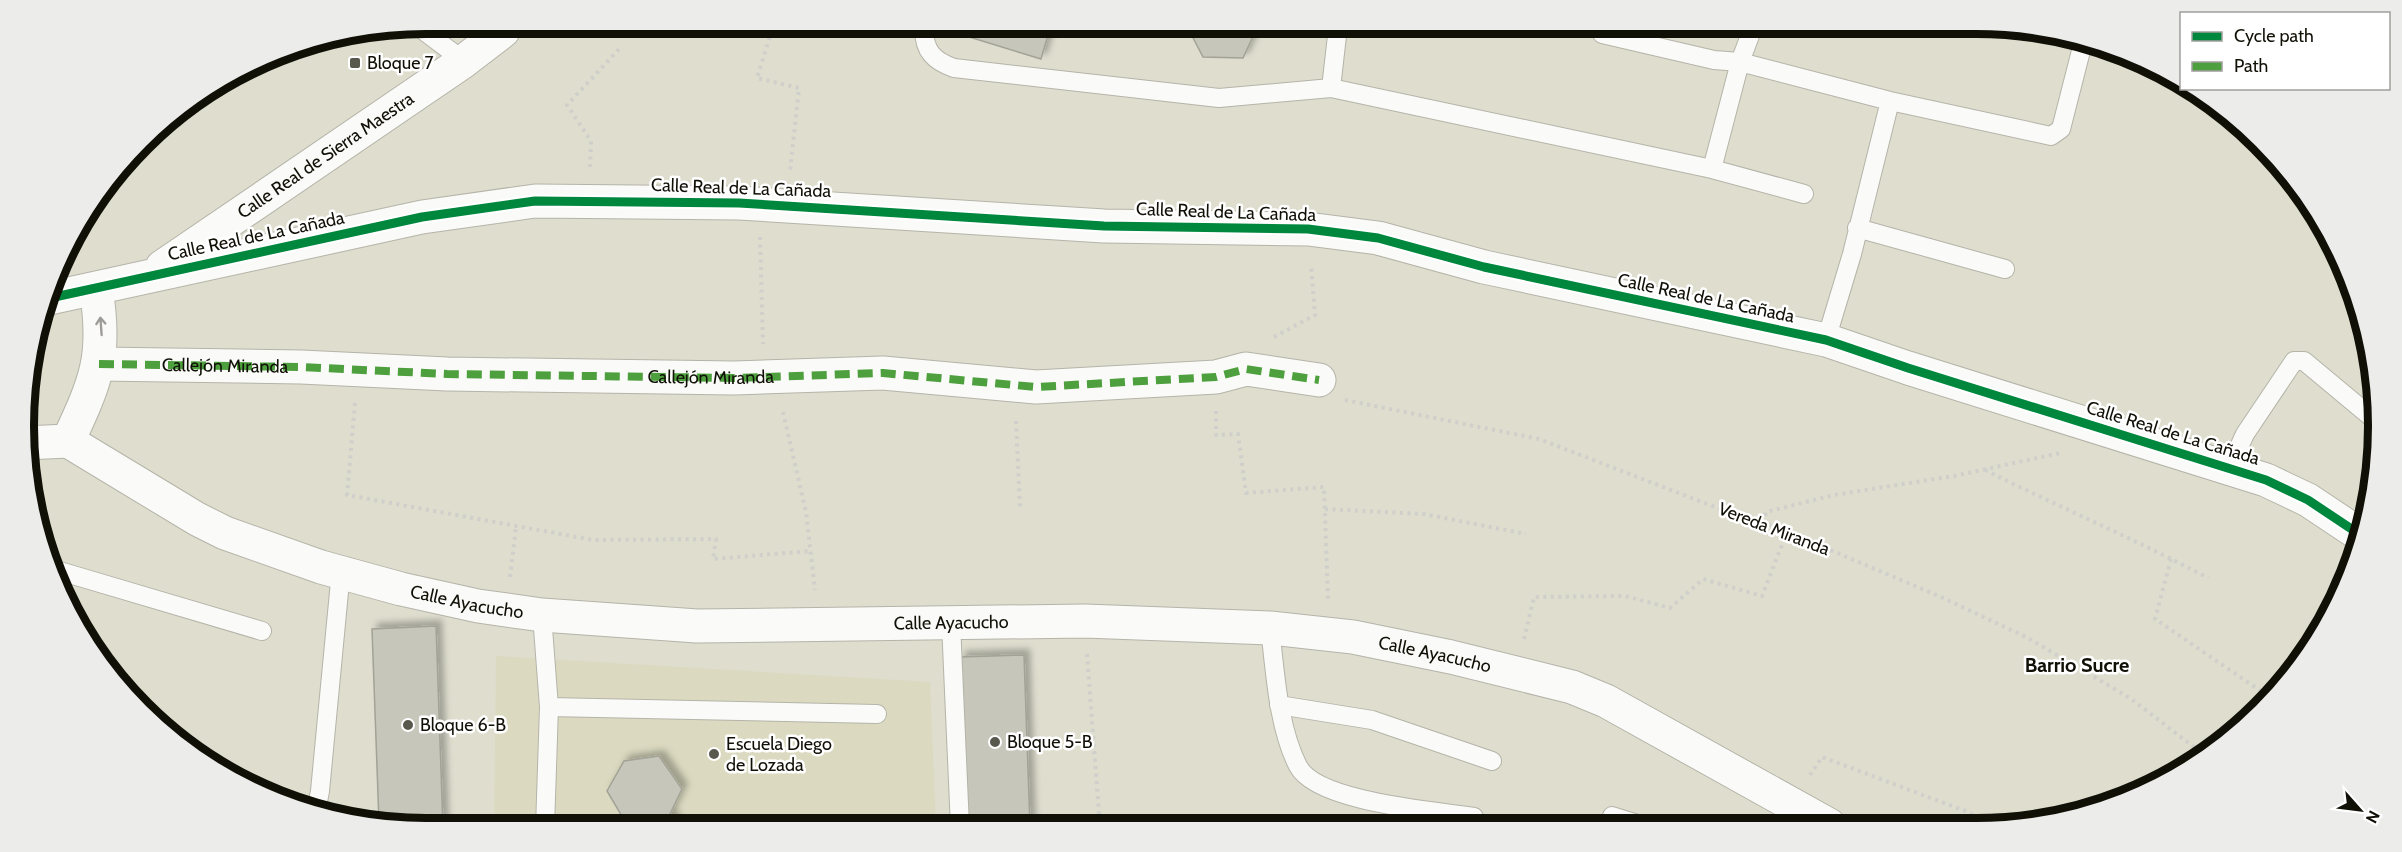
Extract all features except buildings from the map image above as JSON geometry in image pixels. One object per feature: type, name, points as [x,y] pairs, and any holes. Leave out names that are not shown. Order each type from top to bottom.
[{"type":"street","name":"Calle Real de Sierra Maestra","points":[[145,278],[464,62],[500,34]]},
{"type":"street","name":"Calle Real de La Cañada","points":[[56,297],[422,217],[535,201],[772,204],[1104,226],[1308,229],[1378,238],[1552,282],[1826,340],[1908,368],[2230,467],[2266,480],[2308,500],[2353,530]]},
{"type":"street","points":[[35,443],[68,441],[85,405],[99,364],[102,341],[96,289]]},
{"type":"street","name":"Callejón Miranda","points":[[99,364],[447,374],[769,376],[883,373],[1036,387],[1231,373],[1319,380]]},
{"type":"street","name":"Calle Ayacucho","points":[[68,441],[197,519],[225,533],[321,567],[401,589],[507,610],[542,615],[697,626],[1085,621],[1270,628],[1364,639],[1515,671],[1572,687],[1606,701],[1817,818]]},
{"type":"lane","points":[[428,34],[464,62]]},
{"type":"lane","points":[[925,34],[927,50],[938,62],[954,68],[1219,98],[1331,88],[1712,170],[1803,194]]},
{"type":"lane","points":[[1331,88],[1337,34]]},
{"type":"lane","points":[[1602,34],[1714,60],[1740,62],[1890,101],[2051,136],[2061,129],[2082,49]]},
{"type":"lane","points":[[1712,170],[1740,62],[1751,34]]},
{"type":"lane","points":[[1826,340],[1852,254],[1890,101]]},
{"type":"lane","points":[[1857,228],[2005,269]]},
{"type":"lane","points":[[2230,467],[2245,434],[2294,361],[2304,360],[2368,414]]},
{"type":"lane","points":[[318,802],[341,571]]},
{"type":"lane","points":[[62,572],[262,631]]},
{"type":"lane","points":[[542,615],[549,707],[544,818]]},
{"type":"lane","points":[[951,623],[960,818]]},
{"type":"lane","points":[[1270,628],[1279,705],[1298,767],[1311,782],[1343,796],[1474,817]]},
{"type":"lane","points":[[1279,705],[1372,720],[1492,761]]},
{"type":"lane","points":[[549,707],[877,714]]},
{"type":"lane","points":[[1612,816],[1618,818]]},
{"type":"path","points":[[771,34],[756,78],[799,88],[772,204],[769,376],[806,512],[818,625]]},
{"type":"path","points":[[590,200],[591,141],[567,105],[622,45]]},
{"type":"path","points":[[1308,229],[1315,315],[1276,335],[1231,373],[1216,435],[1238,434],[1246,493],[1324,487],[1329,634]]},
{"type":"path","points":[[358,370],[347,495],[593,540],[716,538],[713,559],[811,551]]},
{"type":"path","points":[[1014,384],[1020,508]]},
{"type":"path","points":[[1763,523],[1766,512],[1834,495],[1984,470],[2047,457],[2067,450]]},
{"type":"path","points":[[1984,470],[2208,578]]},
{"type":"path","points":[[1324,508],[1424,514],[1526,534]]},
{"type":"path","points":[[507,610],[516,527]]},
{"type":"path","points":[[1515,671],[1534,597],[1625,596],[1670,608],[1703,579],[1762,596],[1787,532]]},
{"type":"path","points":[[2171,559],[2155,619],[2263,692]]},
{"type":"path","points":[[1085,621],[1099,818]]},
{"type":"path","points":[[1792,804],[1822,757],[1968,812],[1978,818]]},
{"type":"shaded area","name":"Escuela Diego de Lozada","points":[[496,656],[930,682],[936,818],[494,818]]},
{"type":"marked path","points":[[99,364],[301,367],[447,374],[734,378],[883,373],[1036,387],[1216,377],[1246,369],[1319,380]]},
{"type":"cycle path","points":[[56,297],[422,217],[535,201],[739,203],[1104,226],[1308,229],[1378,238],[1484,267],[1826,340],[1908,368],[2266,480],[2308,500],[2353,530]]},
{"type":"place","name":"Bloque 7","points":[[355,63]]},
{"type":"place","name":"Bloque 6-B","points":[[408,725]]},
{"type":"place","name":"Bloque 5-B","points":[[995,742]]},
{"type":"place","name":"Escuela Diego de Lozada","points":[[714,754]]},
{"type":"district","name":"Barrio Sucre","points":[[2077,665]]}]
